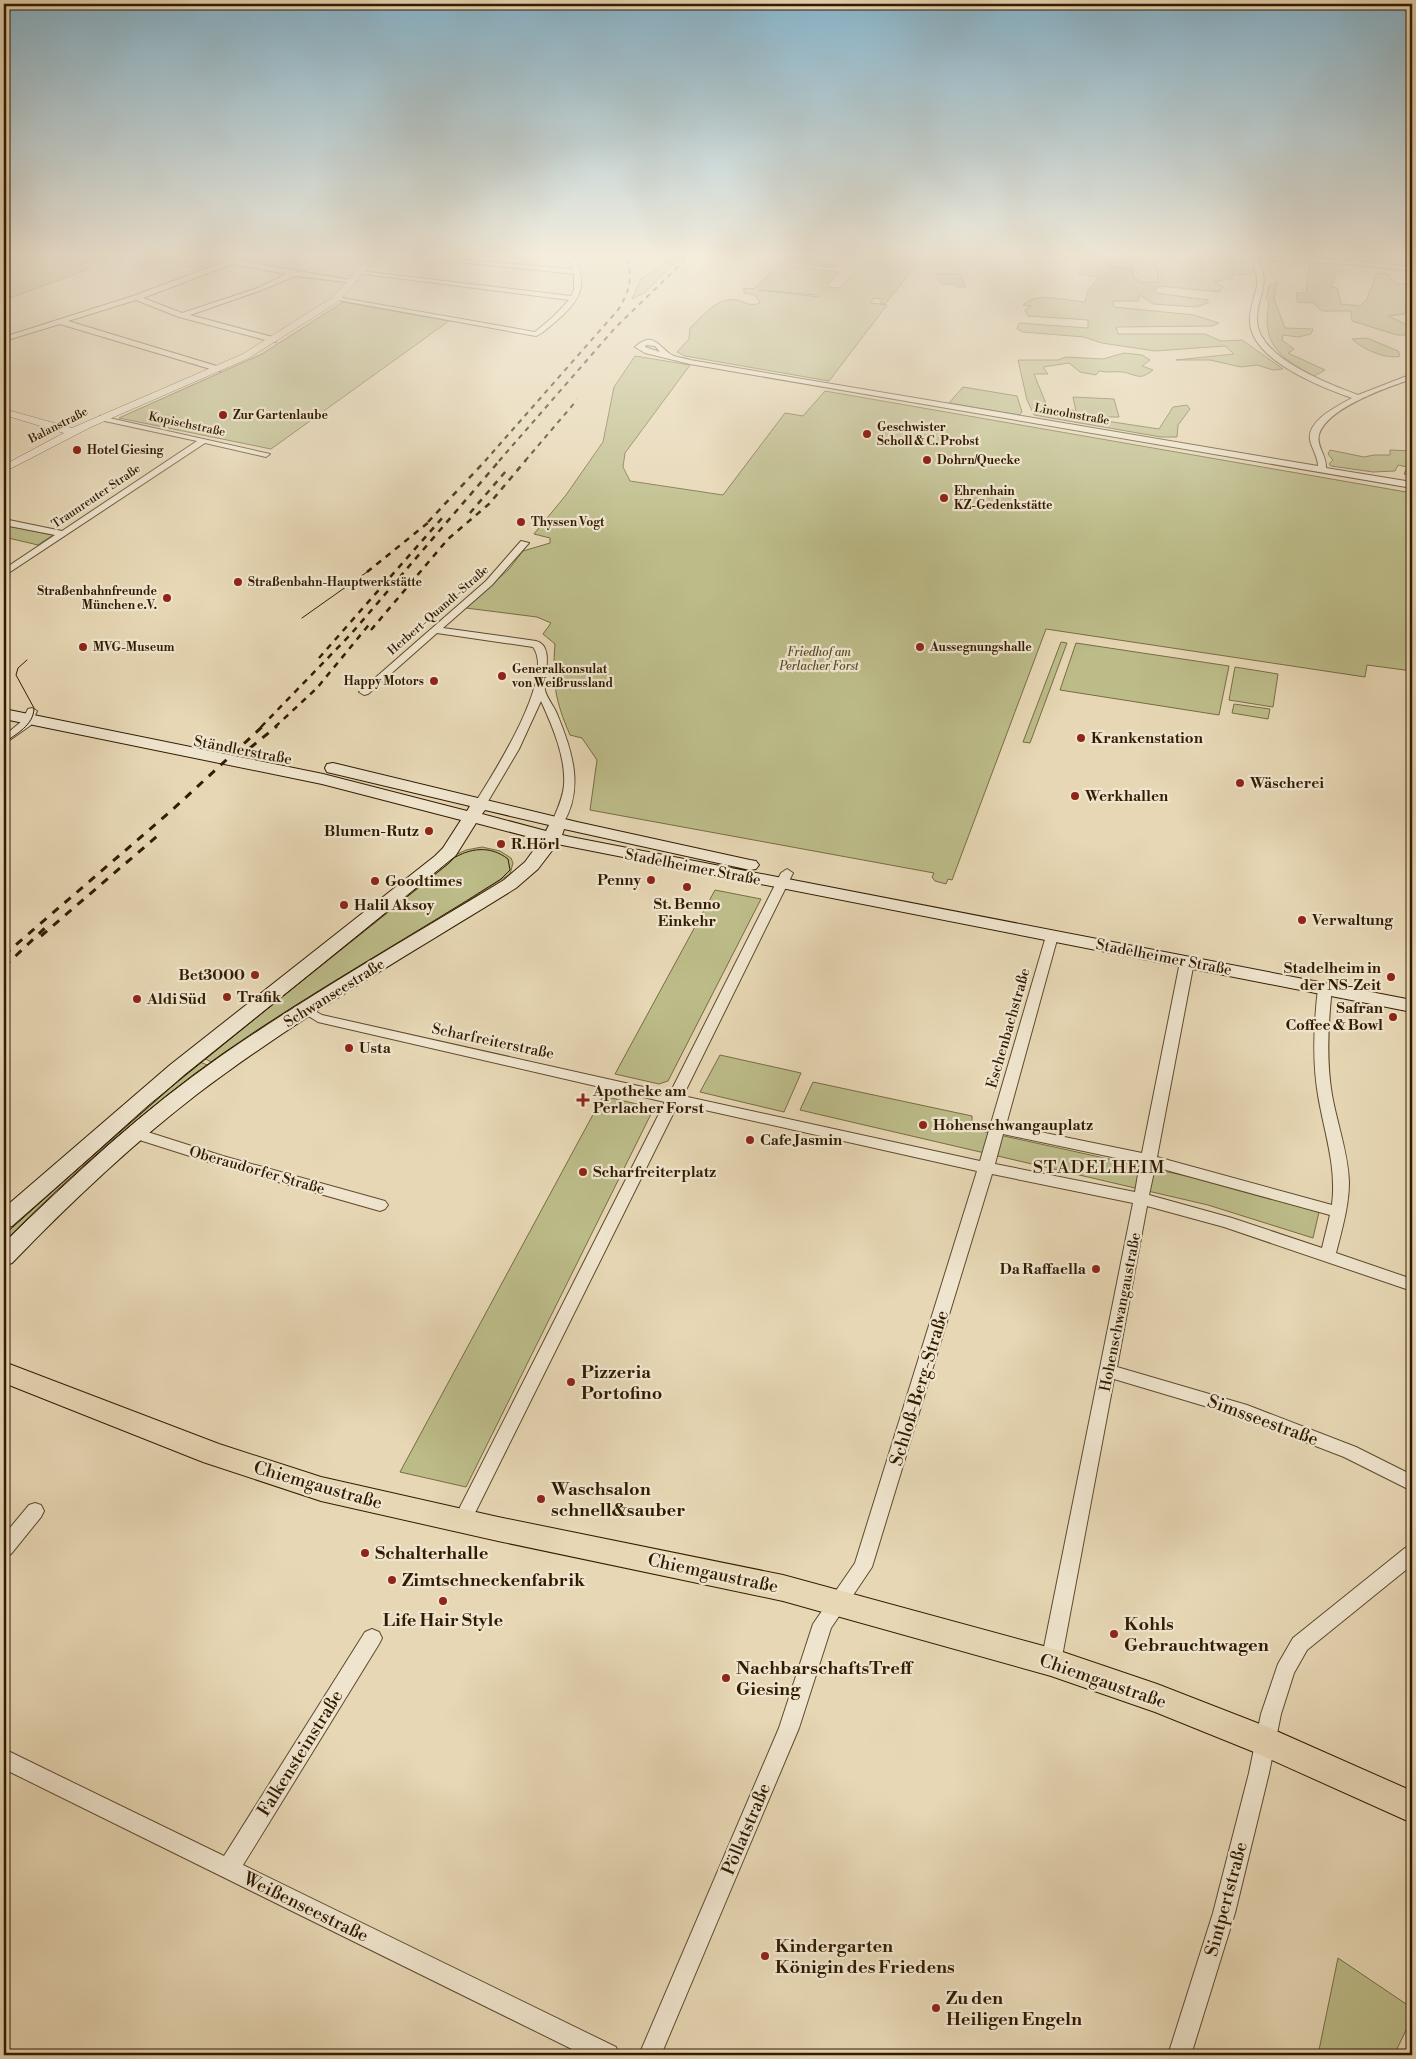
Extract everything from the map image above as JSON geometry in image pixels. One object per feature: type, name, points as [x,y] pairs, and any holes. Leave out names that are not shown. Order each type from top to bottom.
[{"type":"main road","name":"Ständlerstraße","points":[[4,705],[31,715],[476,810]]},
{"type":"main road","name":"Ständlerstraße","points":[[4,714],[31,715]]},
{"type":"main road","name":"Stadelheimer Straße","points":[[476,810],[555,830],[784,879],[917,905],[1412,993]]},
{"type":"main road","name":"Schwanseestraße","points":[[4,1220],[177,1070],[441,860],[450,850],[476,810]]},
{"type":"main road","name":"Schwanseestraße","points":[[4,1257],[40,1219],[135,1134],[211,1074],[306,1010],[510,884],[530,868],[555,830]]},
{"type":"main road","name":"Stadelheimer Straße","points":[[917,905],[1052,936],[1412,1006]]},
{"type":"main road","name":"Chiemgaustraße","points":[[4,1372],[213,1454],[321,1489],[462,1521],[783,1588],[1051,1662],[1157,1698],[1265,1741],[1412,1807]]},
{"type":"street","points":[[151,349],[217,369]]},
{"type":"street","name":"Balanstraße","points":[[4,469],[73,432],[246,356],[258,349]]},
{"type":"street","points":[[1268,349],[1274,356],[1296,369],[1360,398]]},
{"type":"street","name":"Lincolnstraße","points":[[668,356],[1412,485]]},
{"type":"street","points":[[1322,469],[1322,458],[1316,449],[1314,436],[1319,424],[1332,413],[1360,398],[1412,376]]},
{"type":"street","points":[[4,412],[73,432]]},
{"type":"street","name":"Kopischstraße","points":[[103,418],[266,454]]},
{"type":"street","name":"Traunreuter Straße","points":[[4,573],[203,441]]},
{"type":"street","points":[[4,522],[64,534]]},
{"type":"street","name":"Herbert-Quandt-Straße","points":[[364,692],[504,568],[524,543]]},
{"type":"street","points":[[436,630],[536,644]]},
{"type":"street","name":"Schwanseestraße","points":[[476,810],[513,749],[540,691],[542,652],[536,644]]},
{"type":"street","name":"Schwanseestraße","points":[[540,691],[548,704],[562,743],[570,781],[568,795],[555,830]]},
{"type":"street","points":[[4,741],[31,715]]},
{"type":"street","points":[[462,1521],[784,879]]},
{"type":"street","name":"Eschenbachstraße","points":[[997,1128],[1052,936]]},
{"type":"street","name":"Hohenschwangaustraße","points":[[1051,1662],[1143,1199],[1187,962]]},
{"type":"street","points":[[1325,988],[1322,1032],[1323,1074],[1325,1095],[1341,1167],[1343,1188],[1328,1254]]},
{"type":"street","name":"Scharfreiterstraße","points":[[306,1010],[318,1018],[393,1036],[674,1098]]},
{"type":"street","points":[[674,1098],[986,1168],[1143,1199],[1228,1222],[1328,1254],[1412,1285]]},
{"type":"street","points":[[986,1168],[997,1128],[1149,1160],[1339,1212]]},
{"type":"street","name":"Oberaudorfer Straße","points":[[135,1134],[380,1205]]},
{"type":"street","name":"Schloß-Berg-Straße","points":[[837,1602],[863,1567],[986,1168]]},
{"type":"street","name":"Simsseestraße","points":[[1109,1371],[1241,1410],[1350,1452],[1412,1483]]},
{"type":"street","points":[[4,1548],[35,1510]]},
{"type":"street","points":[[1265,1741],[1279,1685],[1300,1644],[1412,1554]]},
{"type":"street","name":"Pöllatstraße","points":[[650,2055],[789,1728],[818,1636],[837,1602]]},
{"type":"street","name":"Falkensteinstraße","points":[[228,1868],[372,1638]]},
{"type":"street","name":"Sintpertstraße","points":[[1179,2055],[1224,1913],[1265,1741]]},
{"type":"street","name":"Weißenseestraße","points":[[4,1759],[608,2055]]},
{"type":"green space","points":[[270,349],[410,349],[271,449],[119,418]]},
{"type":"green space","points":[[680,349],[853,349],[829,381],[685,356],[677,352]]},
{"type":"green space","points":[[1142,349],[1182,349],[1155,351]]},
{"type":"green space","points":[[1228,349],[1255,349],[1283,369],[1273,370],[1257,365],[1241,367],[1210,360],[1176,360],[1234,354]]},
{"type":"green space","points":[[1276,349],[1294,349],[1288,353],[1325,370],[1314,376]]},
{"type":"green space","points":[[1368,349],[1393,349],[1398,351],[1400,356],[1395,357],[1375,353]]},
{"type":"green space","points":[[1124,353],[1142,355],[1150,360],[1142,366],[1153,370],[1141,376],[1099,371],[1096,375],[1080,372],[1069,363],[1043,367],[1048,374],[1034,374],[1049,411],[1074,410],[1077,416],[1073,397],[1114,399],[1119,417],[1080,417],[1159,429],[1173,407],[1187,405],[1190,409],[1178,425],[1177,437],[1161,437],[1034,415],[1027,400],[1018,360],[1058,360],[1066,357],[1103,359]]},
{"type":"green space","name":"Friedhof am Perlacher Forst","points":[[635,356],[690,365],[625,453],[623,467],[630,481],[723,495],[785,413],[803,416],[825,391],[1412,493],[1412,671],[1367,665],[1365,677],[1046,629],[952,880],[948,879],[946,884],[935,881],[932,877],[934,873],[590,810],[597,760],[582,738],[570,735],[561,711],[554,680],[555,644],[543,634],[551,623],[537,617],[466,608],[509,569],[523,551],[550,543],[550,538],[534,534],[566,495],[603,442],[614,387]]},
{"type":"green space","points":[[963,387],[1017,396],[1022,412],[1019,415],[949,403]]},
{"type":"green space","points":[[1330,450],[1364,457],[1390,455],[1390,450],[1412,451],[1412,476],[1404,474],[1407,467],[1398,465],[1395,471],[1373,472],[1331,466],[1329,464],[1333,460],[1328,454]]},
{"type":"green space","points":[[4,525],[53,535],[38,545],[4,537]]},
{"type":"green space","points":[[1061,642],[1067,643],[1030,743],[1023,742]]},
{"type":"green space","points":[[1076,643],[1229,666],[1219,715],[1060,690]]},
{"type":"green space","points":[[1235,667],[1278,674],[1273,707],[1229,700]]},
{"type":"green space","points":[[1234,704],[1270,709],[1268,719],[1232,713]]},
{"type":"green space","points":[[482,847],[500,851],[511,858],[513,863],[510,874],[213,1063],[202,1057],[451,857],[466,850]]},
{"type":"green space","points":[[715,890],[761,899],[668,1081],[659,1084],[615,1074]]},
{"type":"green space","points":[[720,1055],[801,1073],[784,1112],[700,1092]]},
{"type":"green space","points":[[200,1062],[212,1067],[46,1207],[4,1249],[4,1229]]},
{"type":"green space","points":[[813,1082],[972,1116],[972,1129],[1200,1179],[1319,1212],[1313,1238],[1208,1205],[800,1110]]},
{"type":"green space","points":[[603,1096],[654,1108],[466,1487],[400,1472]]},
{"type":"green space","points":[[1338,1958],[1412,2008],[1412,2018],[1394,2055],[1318,2055]]},
{"type":"tram line","points":[[302,618],[367,572]]},
{"type":"tram line","points":[[4,743],[24,728],[33,714],[34,708],[16,675],[18,668],[27,660]]},
{"type":"tram line","points":[[4,1235],[149,1105],[452,859],[473,850],[487,850],[508,859],[510,870],[501,879],[291,1008],[222,1054],[164,1097],[109,1144],[4,1242]]},
{"type":"railway","points":[[485,461],[584,349]]},
{"type":"railway","points":[[499,461],[597,349]]},
{"type":"railway","points":[[525,461],[577,400]]},
{"type":"railway","points":[[428,522],[486,460]]},
{"type":"railway","points":[[261,727],[351,634],[500,460]]},
{"type":"railway","points":[[371,630],[448,539],[489,504],[526,460]]},
{"type":"railway","points":[[470,513],[506,471]]},
{"type":"railway","points":[[319,658],[443,517]]},
{"type":"railway","points":[[367,572],[429,522]]},
{"type":"railway","points":[[275,727],[317,688],[372,621]]},
{"type":"railway","points":[[4,955],[171,811],[263,726]]},
{"type":"railway","points":[[250,748],[277,726]]},
{"type":"railway","points":[[41,936],[162,832]]},
{"type":"railway","points":[[4,967],[45,928]]},
{"type":"place","name":"Zur Gartenlaube","points":[[223,415]]},
{"type":"place","name":"Geschwister Scholl & C. Probst","points":[[867,434]]},
{"type":"place","name":"Hotel Giesing","points":[[77,450]]},
{"type":"place","name":"Dohrn/Quecke","points":[[927,460]]},
{"type":"place","name":"Ehrenhain KZ-Gedenkstätte","points":[[944,498]]},
{"type":"place","name":"Thyssen Vogt","points":[[521,522]]},
{"type":"place","name":"Straßenbahn-Hauptwerkstätte","points":[[238,582]]},
{"type":"place","name":"Straßenbahnfreunde München e.V.","points":[[167,598]]},
{"type":"place","name":"MVG-Museum","points":[[83,647]]},
{"type":"place","name":"Aussegnungshalle","points":[[920,647]]},
{"type":"place","name":"Generalkonsulat von Weißrussland","points":[[502,676]]},
{"type":"place","name":"Happy Motors","points":[[434,681]]},
{"type":"place","name":"Krankenstation","points":[[1081,738]]},
{"type":"place","name":"Wäscherei","points":[[1240,783]]},
{"type":"place","name":"Werkhallen","points":[[1075,796]]},
{"type":"place","name":"Blumen-Rutz","points":[[429,831]]},
{"type":"place","name":"R.Hörl","points":[[501,844]]},
{"type":"place","name":"Penny","points":[[651,880]]},
{"type":"place","name":"Goodtimes","points":[[375,881]]},
{"type":"place","name":"St. Benno Einkehr","points":[[687,887]]},
{"type":"place","name":"Halil Aksoy","points":[[344,905]]},
{"type":"place","name":"Verwaltung","points":[[1302,920]]},
{"type":"place","name":"Bet3000","points":[[255,975]]},
{"type":"place","name":"Stadelheim in der NS-Zeit","points":[[1391,977]]},
{"type":"place","name":"Trafik","points":[[227,997]]},
{"type":"place","name":"Aldi Süd","points":[[137,999]]},
{"type":"place","name":"Safran Coffee & Bowl","points":[[1393,1017]]},
{"type":"place","name":"Usta","points":[[349,1048]]},
{"type":"place","name":"Apotheke am Perlacher Forst","points":[[583,1100]]},
{"type":"place","name":"Hohenschwangauplatz","points":[[923,1125]]},
{"type":"place","name":"Cafe Jasmin","points":[[750,1140]]},
{"type":"place","name":"Scharfreiterplatz","points":[[583,1172]]},
{"type":"place","name":"Da Raffaella","points":[[1096,1269]]},
{"type":"place","name":"Pizzeria Portofino","points":[[571,1382]]},
{"type":"place","name":"Waschsalon schnell&sauber","points":[[541,1499]]},
{"type":"place","name":"Schalterhalle","points":[[365,1553]]},
{"type":"place","name":"Zimtschneckenfabrik","points":[[392,1580]]},
{"type":"place","name":"Life Hair Style","points":[[443,1601]]},
{"type":"place","name":"Kohls Gebrauchtwagen","points":[[1114,1634]]},
{"type":"place","name":"NachbarschaftsTreff Giesing","points":[[726,1678]]},
{"type":"place","name":"Kindergarten Königin des Friedens","points":[[765,1956]]},
{"type":"place","name":"Zu den Heiligen Engeln","points":[[936,2008]]},
{"type":"district","name":"STADELHEIM","points":[[1099,1167]]}]
